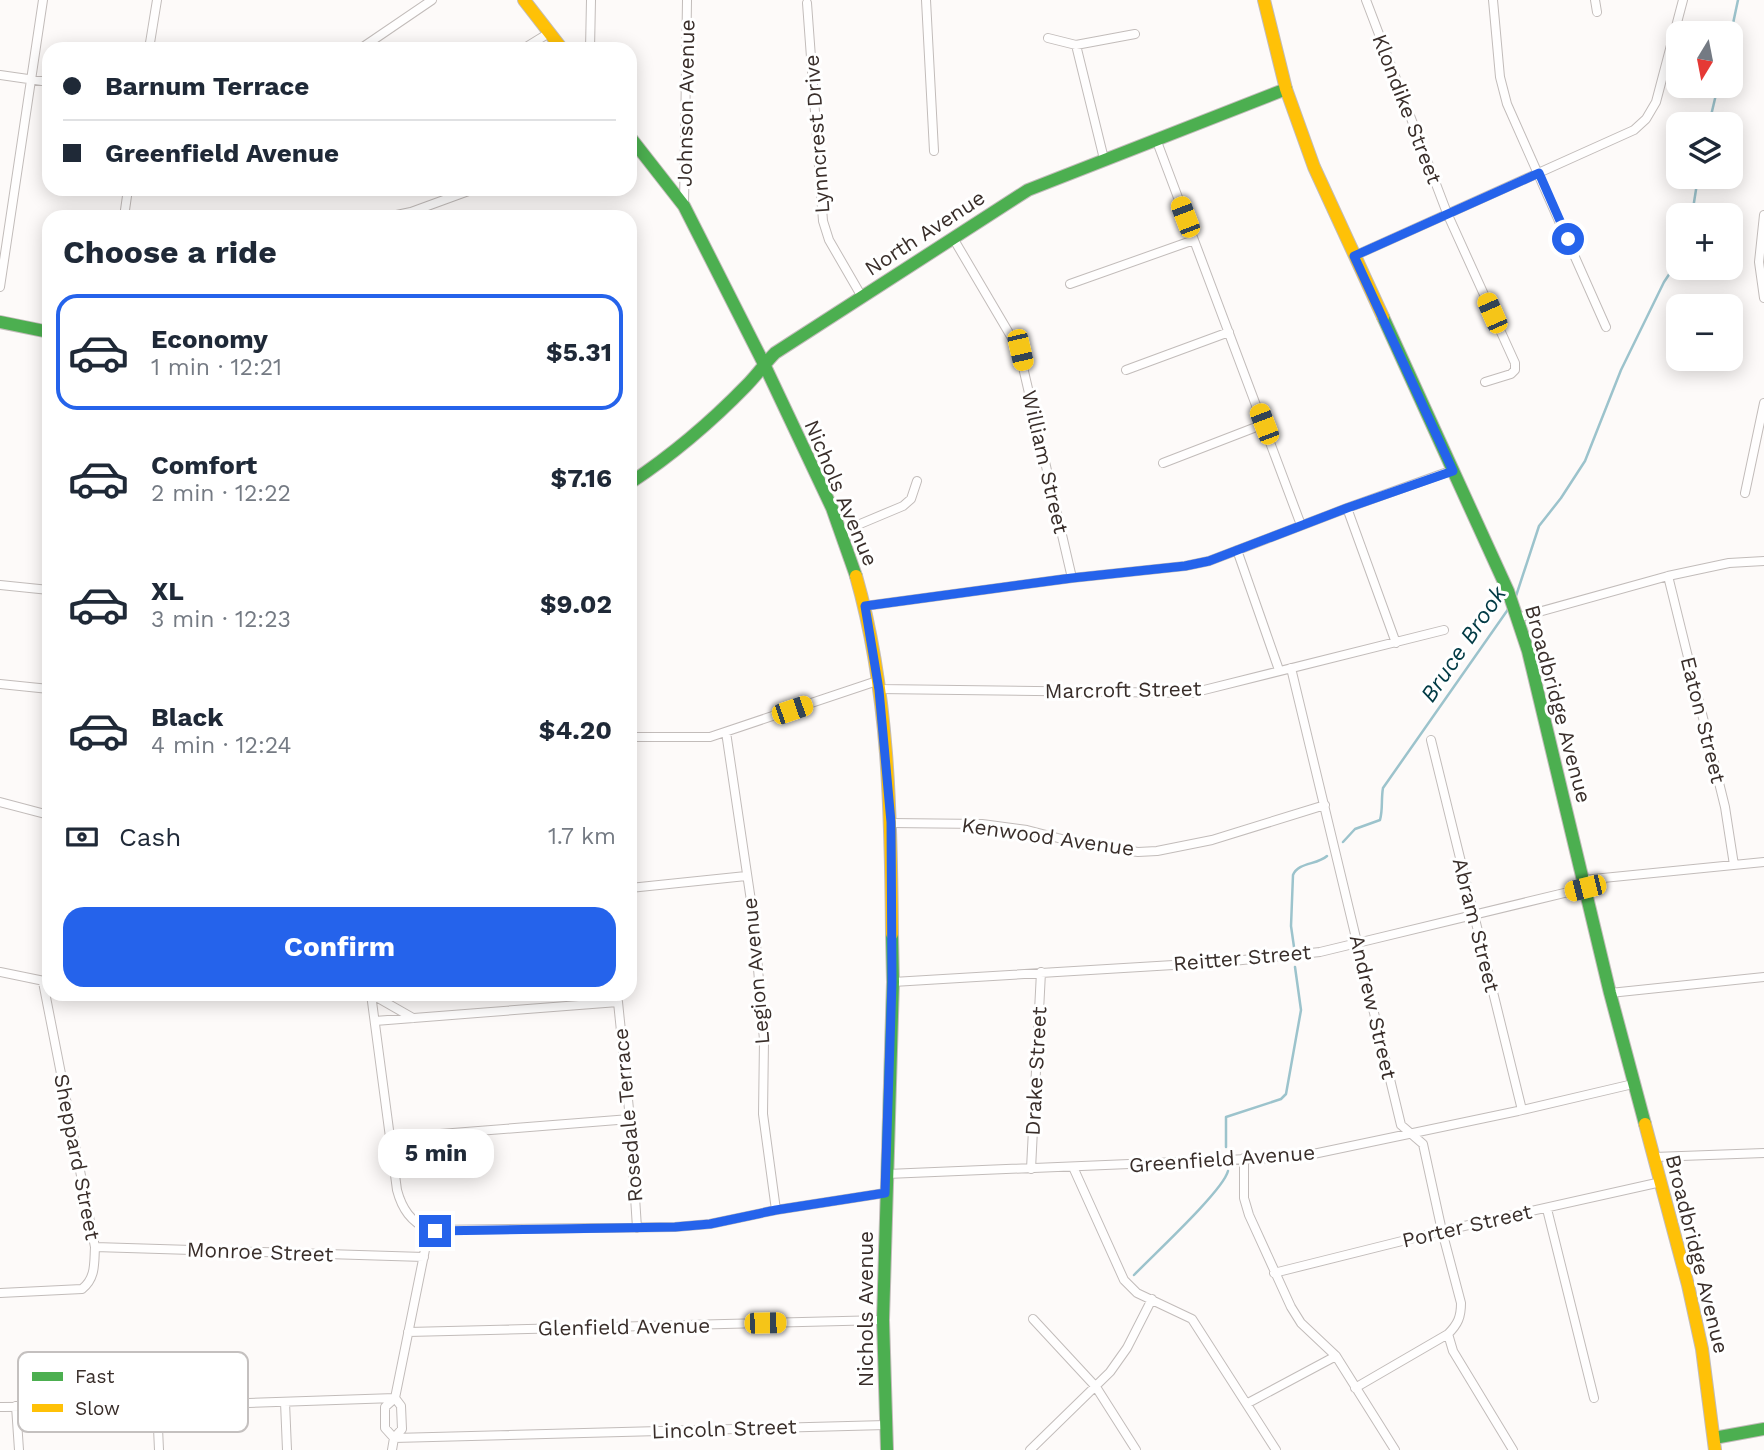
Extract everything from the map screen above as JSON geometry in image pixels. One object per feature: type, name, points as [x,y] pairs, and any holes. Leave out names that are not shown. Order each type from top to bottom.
[{"type":"main road","points":[[524,0],[556,42]]},
{"type":"main road","name":"Broadbridge Avenue","points":[[1264,0],[1286,89],[1314,167],[1507,592],[1528,651],[1610,993],[1696,1320],[1714,1444]]},
{"type":"main road","name":"North Avenue","points":[[637,478],[687,439],[749,383],[775,353],[1028,190],[1286,89]]},
{"type":"main road","name":"Nichols Avenue","points":[[637,146],[684,206],[764,364],[841,532],[865,606],[878,685],[891,822],[892,982],[883,1320],[887,1450]]},
{"type":"main road","points":[[0,322],[42,331]]},
{"type":"main road","points":[[1714,1444],[1764,1429]]},
{"type":"street","points":[[0,287],[43,0]]},
{"type":"street","points":[[150,42],[157,0]]},
{"type":"street","points":[[370,42],[432,0]]},
{"type":"street","points":[[590,42],[591,0]]},
{"type":"street","name":"Johnson Avenue","points":[[684,206],[687,0]]},
{"type":"street","points":[[926,0],[934,151]]},
{"type":"street","name":"Klondike Street","points":[[1366,0],[1447,213],[1515,363],[1515,370],[1511,374],[1485,382]]},
{"type":"street","points":[[1493,0],[1500,77],[1507,104],[1606,327]]},
{"type":"street","points":[[1595,0],[1597,12]]},
{"type":"street","points":[[1354,256],[1627,134],[1641,124],[1656,102],[1683,0]]},
{"type":"street","name":"Lynncrest Drive","points":[[807,3],[823,221],[829,240],[862,297]]},
{"type":"street","points":[[534,42],[549,33]]},
{"type":"street","points":[[1048,37],[1076,45],[1135,34]]},
{"type":"street","points":[[1076,45],[1104,159]]},
{"type":"street","points":[[0,75],[42,81]]},
{"type":"street","points":[[1156,139],[1301,525]]},
{"type":"street","points":[[416,210],[455,196]]},
{"type":"street","points":[[1764,215],[1759,262],[1764,298]]},
{"type":"street","name":"William Street","points":[[953,238],[1020,350],[1072,578]]},
{"type":"street","points":[[1070,284],[1194,240]]},
{"type":"street","points":[[1126,370],[1229,332]]},
{"type":"street","points":[[1745,493],[1764,403]]},
{"type":"street","points":[[1163,463],[1264,424]]},
{"type":"street","points":[[865,606],[1209,561],[1453,471]]},
{"type":"street","points":[[841,532],[903,506],[911,499],[918,481]]},
{"type":"street","points":[[1347,508],[1396,643]]},
{"type":"street","points":[[1237,550],[1279,670]]},
{"type":"street","points":[[1516,614],[1668,576],[1729,563],[1764,561]]},
{"type":"street","name":"Eaton Street","points":[[1668,576],[1725,807],[1734,865]]},
{"type":"street","points":[[0,585],[42,589]]},
{"type":"street","name":"Marcroft Street","points":[[637,737],[700,738],[878,685],[1192,692],[1444,630]]},
{"type":"street","name":"Andrew Street","points":[[1290,668],[1401,1125],[1423,1144],[1461,1303],[1457,1324],[1448,1334]]},
{"type":"street","points":[[0,684],[42,688]]},
{"type":"street","name":"Legion Avenue","points":[[726,732],[754,921],[764,1040],[763,1114],[776,1210]]},
{"type":"street","name":"Abram Street","points":[[1431,740],[1522,1110]]},
{"type":"street","points":[[0,802],[42,813]]},
{"type":"street","name":"Kenwood Avenue","points":[[891,822],[982,824],[1027,830],[1085,845],[1138,852],[1212,840],[1325,806]]},
{"type":"street","name":"Reitter Street","points":[[892,982],[1286,957],[1320,952],[1473,916],[1584,884],[1764,862]]},
{"type":"street","points":[[637,887],[746,876]]},
{"type":"street","points":[[0,972],[42,981]]},
{"type":"street","name":"Drake Street","points":[[1031,1169],[1041,972]]},
{"type":"street","points":[[1610,993],[1764,977]]},
{"type":"street","name":"Sheppard Street","points":[[0,1293],[82,1289],[94,1272],[95,1247],[50,1001]]},
{"type":"street","points":[[372,1001],[400,1201],[409,1216],[429,1230],[637,1228],[710,1224],[776,1210],[885,1193]]},
{"type":"street","points":[[383,1001],[413,1018]]},
{"type":"street","name":"Rosedale Terrace","points":[[413,1018],[618,1002],[630,1119],[637,1228]]},
{"type":"street","points":[[375,1021],[413,1018]]},
{"type":"street","name":"Greenfield Avenue","points":[[887,1174],[1299,1157],[1411,1135],[1633,1084]]},
{"type":"street","points":[[390,1138],[630,1119]]},
{"type":"street","points":[[1654,1157],[1764,1153]]},
{"type":"street","points":[[1244,1158],[1244,1198],[1274,1273],[1301,1323],[1336,1356],[1395,1450]]},
{"type":"street","points":[[1073,1167],[1120,1274],[1132,1290],[1192,1319],[1276,1450]]},
{"type":"street","name":"Porter Street","points":[[1274,1273],[1442,1231],[1661,1182]]},
{"type":"street","points":[[1547,1209],[1594,1398]]},
{"type":"street","points":[[394,1438],[385,1428],[386,1407],[395,1398],[429,1230]]},
{"type":"street","name":"Monroe Street","points":[[95,1247],[424,1257]]},
{"type":"street","points":[[1030,1450],[1096,1387],[1127,1348],[1152,1299]]},
{"type":"street","points":[[1032,1319],[1096,1387],[1136,1450]]},
{"type":"street","name":"Glenfield Avenue","points":[[408,1332],[883,1320]]},
{"type":"street","points":[[1355,1388],[1448,1334],[1453,1351],[1514,1450]]},
{"type":"street","points":[[1248,1403],[1336,1356]]},
{"type":"street","points":[[248,1403],[395,1398]]},
{"type":"street","points":[[392,1450],[394,1438],[402,1429],[401,1406],[395,1398]]},
{"type":"street","points":[[285,1402],[287,1450]]},
{"type":"street","points":[[0,1407],[16,1406],[19,1450]]},
{"type":"street","name":"Lincoln Street","points":[[394,1438],[886,1424]]},
{"type":"street","points":[[159,1432],[159,1450]]},
{"type":"waterway","name":"Bruce Brook","points":[[1734,21],[1738,0]]},
{"type":"waterway","name":"Bruce Brook","points":[[1712,112],[1715,98]]},
{"type":"waterway","name":"Bruce Brook","points":[[1694,203],[1696,189]]},
{"type":"waterway","name":"Bruce Brook","points":[[1516,596],[1539,526],[1585,461],[1621,370],[1666,279]]},
{"type":"waterway","name":"Bruce Brook","points":[[1343,842],[1355,829],[1380,820],[1383,788],[1509,608]]},
{"type":"waterway","name":"Bruce Brook","points":[[1294,947],[1291,926],[1293,875],[1299,868],[1327,856]]},
{"type":"waterway","name":"Bruce Brook","points":[[1226,1147],[1226,1117],[1281,1099],[1286,1094],[1301,1010],[1295,967]]},
{"type":"waterway","name":"Bruce Brook","points":[[1134,1275],[1201,1208],[1228,1171]]},
{"type":"traffic: fast","points":[[637,478],[705,425],[746,386],[775,353],[1028,190],[1286,89]]},
{"type":"traffic: fast","points":[[637,146],[684,206],[764,364],[832,508],[856,576]]},
{"type":"traffic: fast","points":[[1383,317],[1508,591],[1528,651],[1610,993],[1645,1124]]},
{"type":"traffic: fast","points":[[0,322],[42,331]]},
{"type":"traffic: fast","points":[[887,1450],[883,1320],[893,982],[892,934]]},
{"type":"traffic: fast","points":[[1714,1438],[1764,1429]]},
{"type":"traffic: slow","points":[[524,0],[557,42]]},
{"type":"traffic: slow","points":[[1264,0],[1286,89],[1314,167],[1383,317]]},
{"type":"traffic: slow","points":[[856,576],[867,620],[882,708],[891,844],[892,934]]},
{"type":"traffic: slow","points":[[1645,1124],[1688,1285],[1702,1349],[1715,1450]]},
{"type":"route","points":[[435,1231],[675,1227],[710,1224],[776,1210],[885,1193],[894,908],[891,822],[879,690],[865,606],[1209,561],[1453,471],[1354,256],[1539,173],[1568,239]]}]
